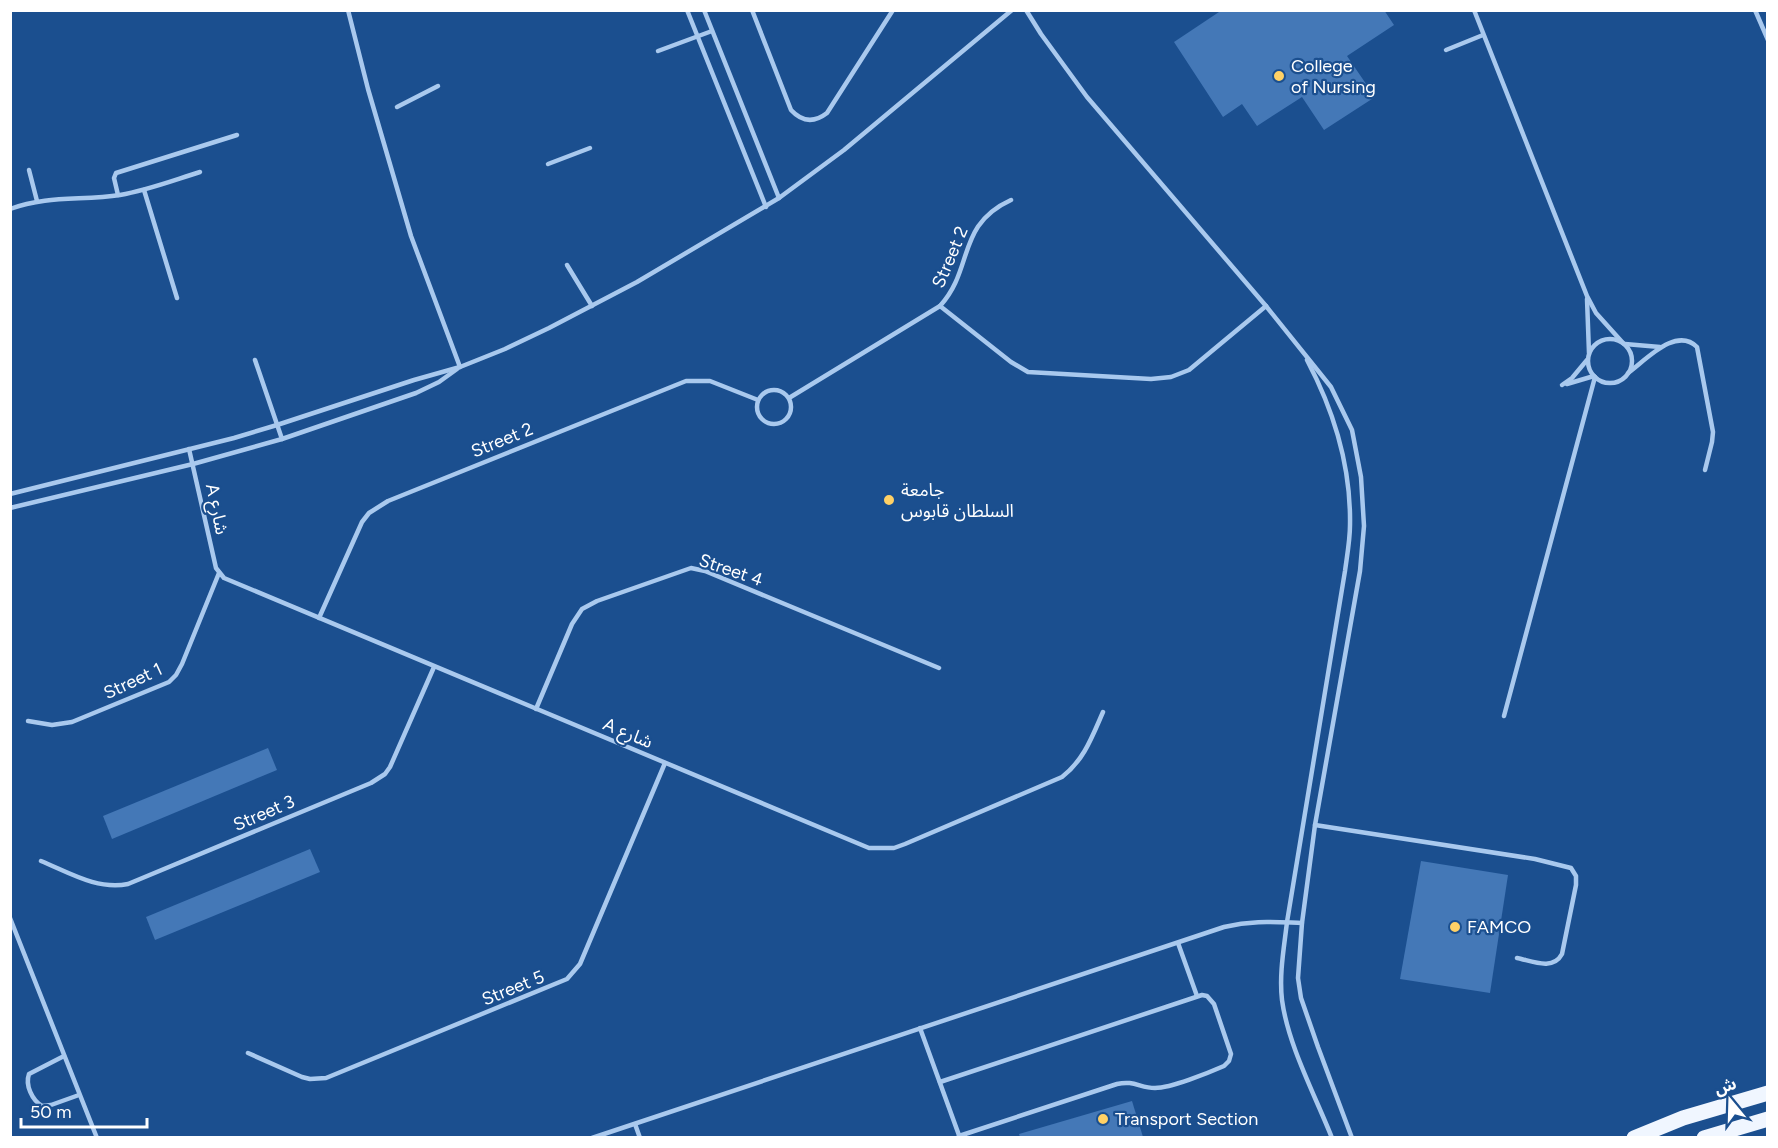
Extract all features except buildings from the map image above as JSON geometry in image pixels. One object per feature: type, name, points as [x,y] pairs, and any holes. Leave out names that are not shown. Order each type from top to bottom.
[{"type":"main road","points":[[1634,1137],[1683,1118],[1767,1093]]},
{"type":"main road","points":[[1704,1137],[1767,1119]]},
{"type":"lane","points":[[348,10],[368,89],[411,236],[460,367]]},
{"type":"lane","points":[[687,10],[766,207]]},
{"type":"lane","points":[[704,10],[779,198]]},
{"type":"lane","points":[[752,10],[791,110],[796,116],[812,120],[827,113],[893,10]]},
{"type":"lane","points":[[10,494],[277,425],[460,367],[506,349],[592,306],[766,207],[844,150],[1012,10]]},
{"type":"lane","points":[[1026,10],[1087,96],[1266,306],[1331,387],[1352,430],[1361,477],[1364,526],[1360,571],[1315,825],[1302,922],[1298,978],[1318,1047],[1352,1137]]},
{"type":"lane","points":[[1474,10],[1587,296],[1608,329],[1624,343],[1632,358],[1628,373]]},
{"type":"lane","points":[[1755,10],[1767,40]]},
{"type":"lane","points":[[1760,21],[1767,18]]},
{"type":"lane","points":[[658,51],[712,31]]},
{"type":"lane","points":[[1446,50],[1483,35]]},
{"type":"lane","points":[[397,107],[438,86]]},
{"type":"lane","points":[[118,195],[114,178],[116,172],[237,135]]},
{"type":"lane","points":[[548,164],[590,148]]},
{"type":"lane","points":[[29,170],[37,201]]},
{"type":"lane","points":[[10,209],[37,201],[118,195],[144,190],[200,172]]},
{"type":"lane","points":[[144,190],[177,298]]},
{"type":"lane","name":"Street 2","points":[[789,398],[940,306],[953,290],[977,226],[986,214],[1011,200]]},
{"type":"lane","points":[[567,264],[592,306]]},
{"type":"lane","points":[[1587,296],[1588,365],[1595,376],[1609,382],[1616,382],[1660,347],[1684,339],[1692,341],[1697,347],[1713,432],[1713,442],[1705,470]]},
{"type":"lane","points":[[940,306],[1011,363],[1028,372],[1152,379],[1171,377],[1189,370],[1266,306]]},
{"type":"lane","points":[[1595,376],[1562,385],[1581,369],[1592,348],[1598,342],[1606,339],[1660,347]]},
{"type":"lane","points":[[1301,350],[1323,390],[1339,434],[1348,479],[1350,525],[1345,571],[1287,922],[1281,979],[1282,1000],[1287,1021],[1332,1137]]},
{"type":"lane","points":[[255,360],[282,439]]},
{"type":"lane","points":[[10,508],[193,464],[282,439],[416,393],[439,382],[460,367]]},
{"type":"lane","points":[[1504,716],[1595,376]]},
{"type":"lane","name":"Street 2","points":[[319,618],[362,522],[369,513],[388,501],[686,381],[710,381],[758,400]]},
{"type":"lane","points":[[772,389],[784,393],[789,398],[791,410],[788,416],[772,424],[761,418],[756,406],[766,391],[772,389]]},
{"type":"lane","name":"A شارع","points":[[189,449],[214,562],[219,573],[230,581],[857,845],[887,849],[905,844],[1062,777],[1082,758],[1103,712]]},
{"type":"lane","name":"Street 4","points":[[536,709],[572,624],[582,609],[597,601],[691,568],[705,571],[939,668]]},
{"type":"lane","name":"Street 1","points":[[28,722],[52,724],[72,722],[169,682],[182,664],[219,573]]},
{"type":"lane","name":"Street 3","points":[[41,861],[92,883],[110,886],[128,884],[370,783],[390,767],[434,667]]},
{"type":"lane","name":"Street 5","points":[[248,1053],[302,1077],[326,1078],[567,979],[580,964],[665,763]]},
{"type":"lane","points":[[1315,825],[1535,859],[1571,868],[1576,876],[1576,885],[1559,960],[1547,964],[1517,957]]},
{"type":"lane","points":[[10,918],[97,1137]]},
{"type":"lane","points":[[592,1137],[1245,922],[1266,920],[1302,922]]},
{"type":"lane","points":[[1178,943],[1197,996]]},
{"type":"lane","points":[[920,1028],[959,1137],[1117,1084],[1130,1082],[1149,1088],[1162,1088],[1224,1066],[1231,1054],[1214,1004],[1208,996],[1197,996],[940,1082]]},
{"type":"lane","points":[[64,1056],[29,1074],[28,1086],[35,1101],[42,1106],[79,1095]]},
{"type":"lane","points":[[635,1124],[640,1137]]},
{"type":"place","name":"College of Nursing","points":[[1279,76]]},
{"type":"place","name":"جامعة السلطان قابوس","points":[[889,500]]},
{"type":"place","name":"FAMCO","points":[[1455,927]]},
{"type":"place","name":"Transport Section","points":[[1103,1119]]}]
